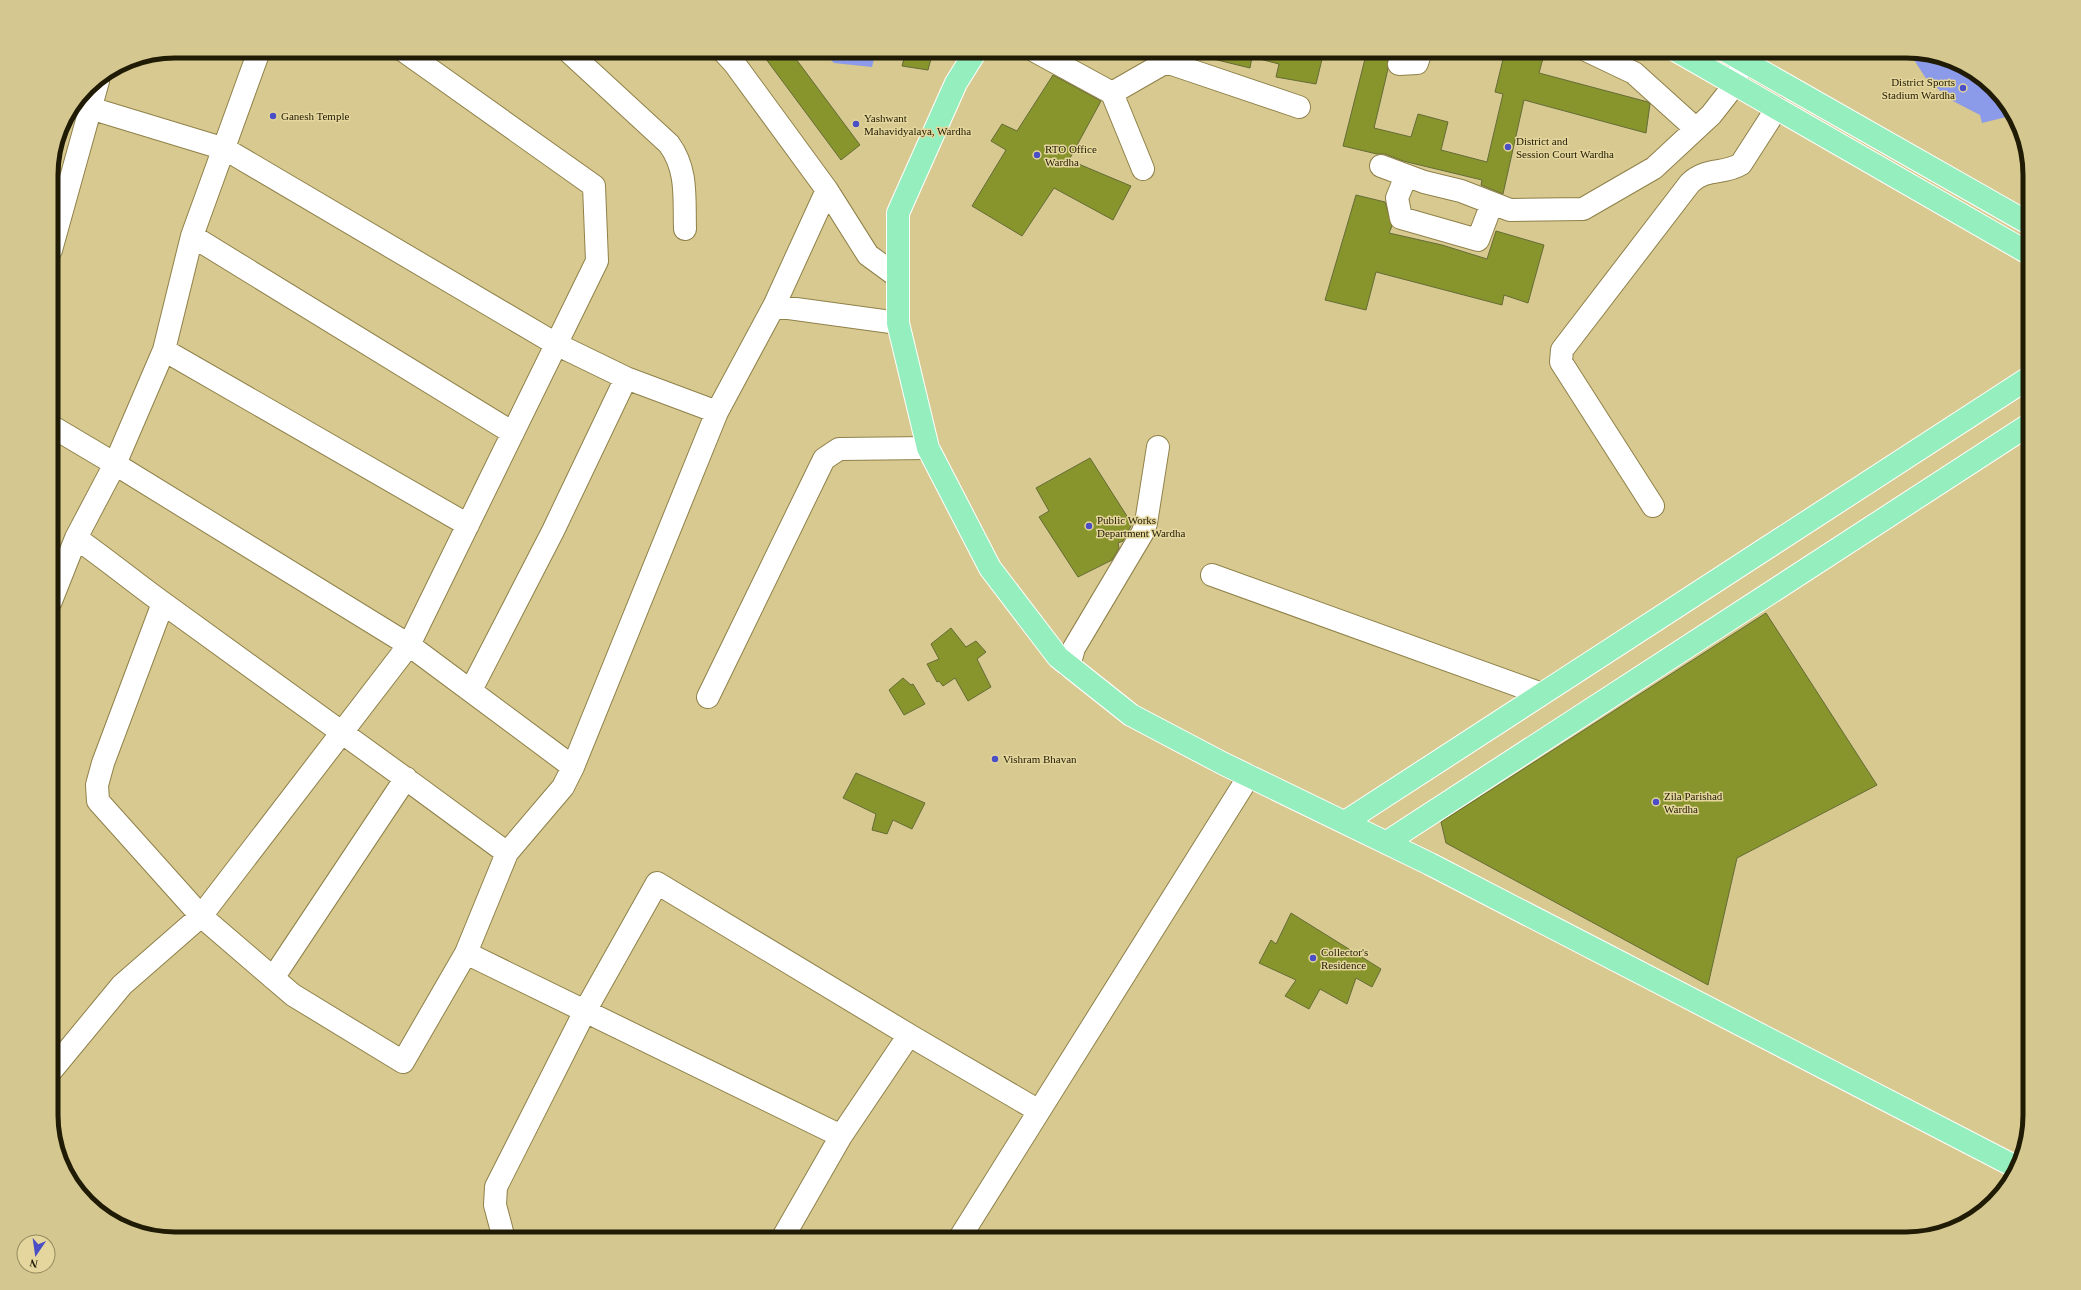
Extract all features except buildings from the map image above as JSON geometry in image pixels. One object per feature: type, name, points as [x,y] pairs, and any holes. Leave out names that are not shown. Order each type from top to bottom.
[{"type":"main road","points":[[972,58],[956,83],[898,213],[898,323],[928,448],[990,568],[1058,657],[1131,715],[1249,776],[1387,842],[2011,1165]]},
{"type":"main road","points":[[1689,58],[2023,250]]},
{"type":"main road","points":[[1751,58],[2023,220]]},
{"type":"main road","points":[[1345,822],[2023,382]]},
{"type":"main road","points":[[1387,842],[2023,429]]},
{"type":"street","points":[[58,583],[76,538],[115,464],[164,350],[192,236],[225,149],[257,58]]},
{"type":"street","points":[[58,1063],[122,985],[201,916],[409,645],[597,261],[594,186],[414,58]]},
{"type":"street","points":[[576,58],[669,144],[677,156],[684,174],[685,229]]},
{"type":"street","points":[[729,58],[827,190],[868,255],[898,278]]},
{"type":"street","points":[[1048,58],[1112,93],[1143,169]]},
{"type":"street","points":[[1399,64],[1417,63],[1419,58]]},
{"type":"street","points":[[1603,58],[1634,73],[1696,129]]},
{"type":"street","points":[[1381,166],[1424,182],[1461,191],[1510,210],[1583,209],[1654,168],[1711,115],[1729,92],[1732,82],[1747,58]]},
{"type":"street","points":[[1112,93],[1166,62],[1299,108]]},
{"type":"street","points":[[58,225],[95,89]]},
{"type":"street","points":[[90,108],[225,149],[556,344],[626,378],[716,412]]},
{"type":"street","points":[[1653,506],[1561,362],[1562,350],[1690,183],[1701,174],[1734,168],[1741,164],[1777,108]]},
{"type":"street","points":[[1406,176],[1397,198],[1401,218],[1478,240],[1492,203]]},
{"type":"street","points":[[163,603],[103,763],[97,785],[98,801],[201,916],[293,996],[403,1062],[466,953],[507,853],[563,787],[573,767],[716,412],[774,306],[827,190]]},
{"type":"street","points":[[192,236],[512,433]]},
{"type":"street","points":[[774,306],[898,323]]},
{"type":"street","points":[[164,350],[468,525]]},
{"type":"street","points":[[470,690],[553,531],[626,378]]},
{"type":"street","points":[[58,430],[409,645],[573,767]]},
{"type":"street","points":[[1069,666],[1074,648],[1143,532],[1146,523],[1158,447]]},
{"type":"street","points":[[708,697],[824,459],[839,449],[928,448]]},
{"type":"street","points":[[76,538],[115,565],[163,603],[343,732],[507,853]]},
{"type":"street","points":[[1212,575],[1542,694]]},
{"type":"street","points":[[963,1232],[1249,776]]},
{"type":"street","points":[[273,978],[406,778]]},
{"type":"street","points":[[502,1232],[495,1205],[496,1187],[585,1011],[658,883],[909,1035],[1039,1111]]},
{"type":"street","points":[[466,953],[842,1136]]},
{"type":"street","points":[[786,1232],[842,1136],[909,1035]]},
{"type":"shaded area","points":[[829,58],[874,58],[872,67],[834,63]]},
{"type":"shaded area","name":"District Sports Stadium Wardha","points":[[1913,58],[1936,62],[1951,67],[1977,82],[1989,92],[2007,117],[1982,123],[1980,115],[1949,99],[1925,77]]},
{"type":"place","name":"District Sports Stadium Wardha","points":[[1963,88]]},
{"type":"place","name":"Ganesh Temple","points":[[273,116]]},
{"type":"place","name":"Yashwant Mahavidyalaya, Wardha","points":[[856,124]]},
{"type":"place","name":"District and Session Court Wardha","points":[[1508,147]]},
{"type":"place","name":"RTO Office Wardha","points":[[1037,155]]},
{"type":"place","name":"Public Works Department Wardha","points":[[1089,526]]},
{"type":"place","name":"Vishram Bhavan","points":[[995,759]]},
{"type":"place","name":"Zila Parishad Wardha","points":[[1656,802]]},
{"type":"place","name":"Collector's Residence","points":[[1313,958]]}]
